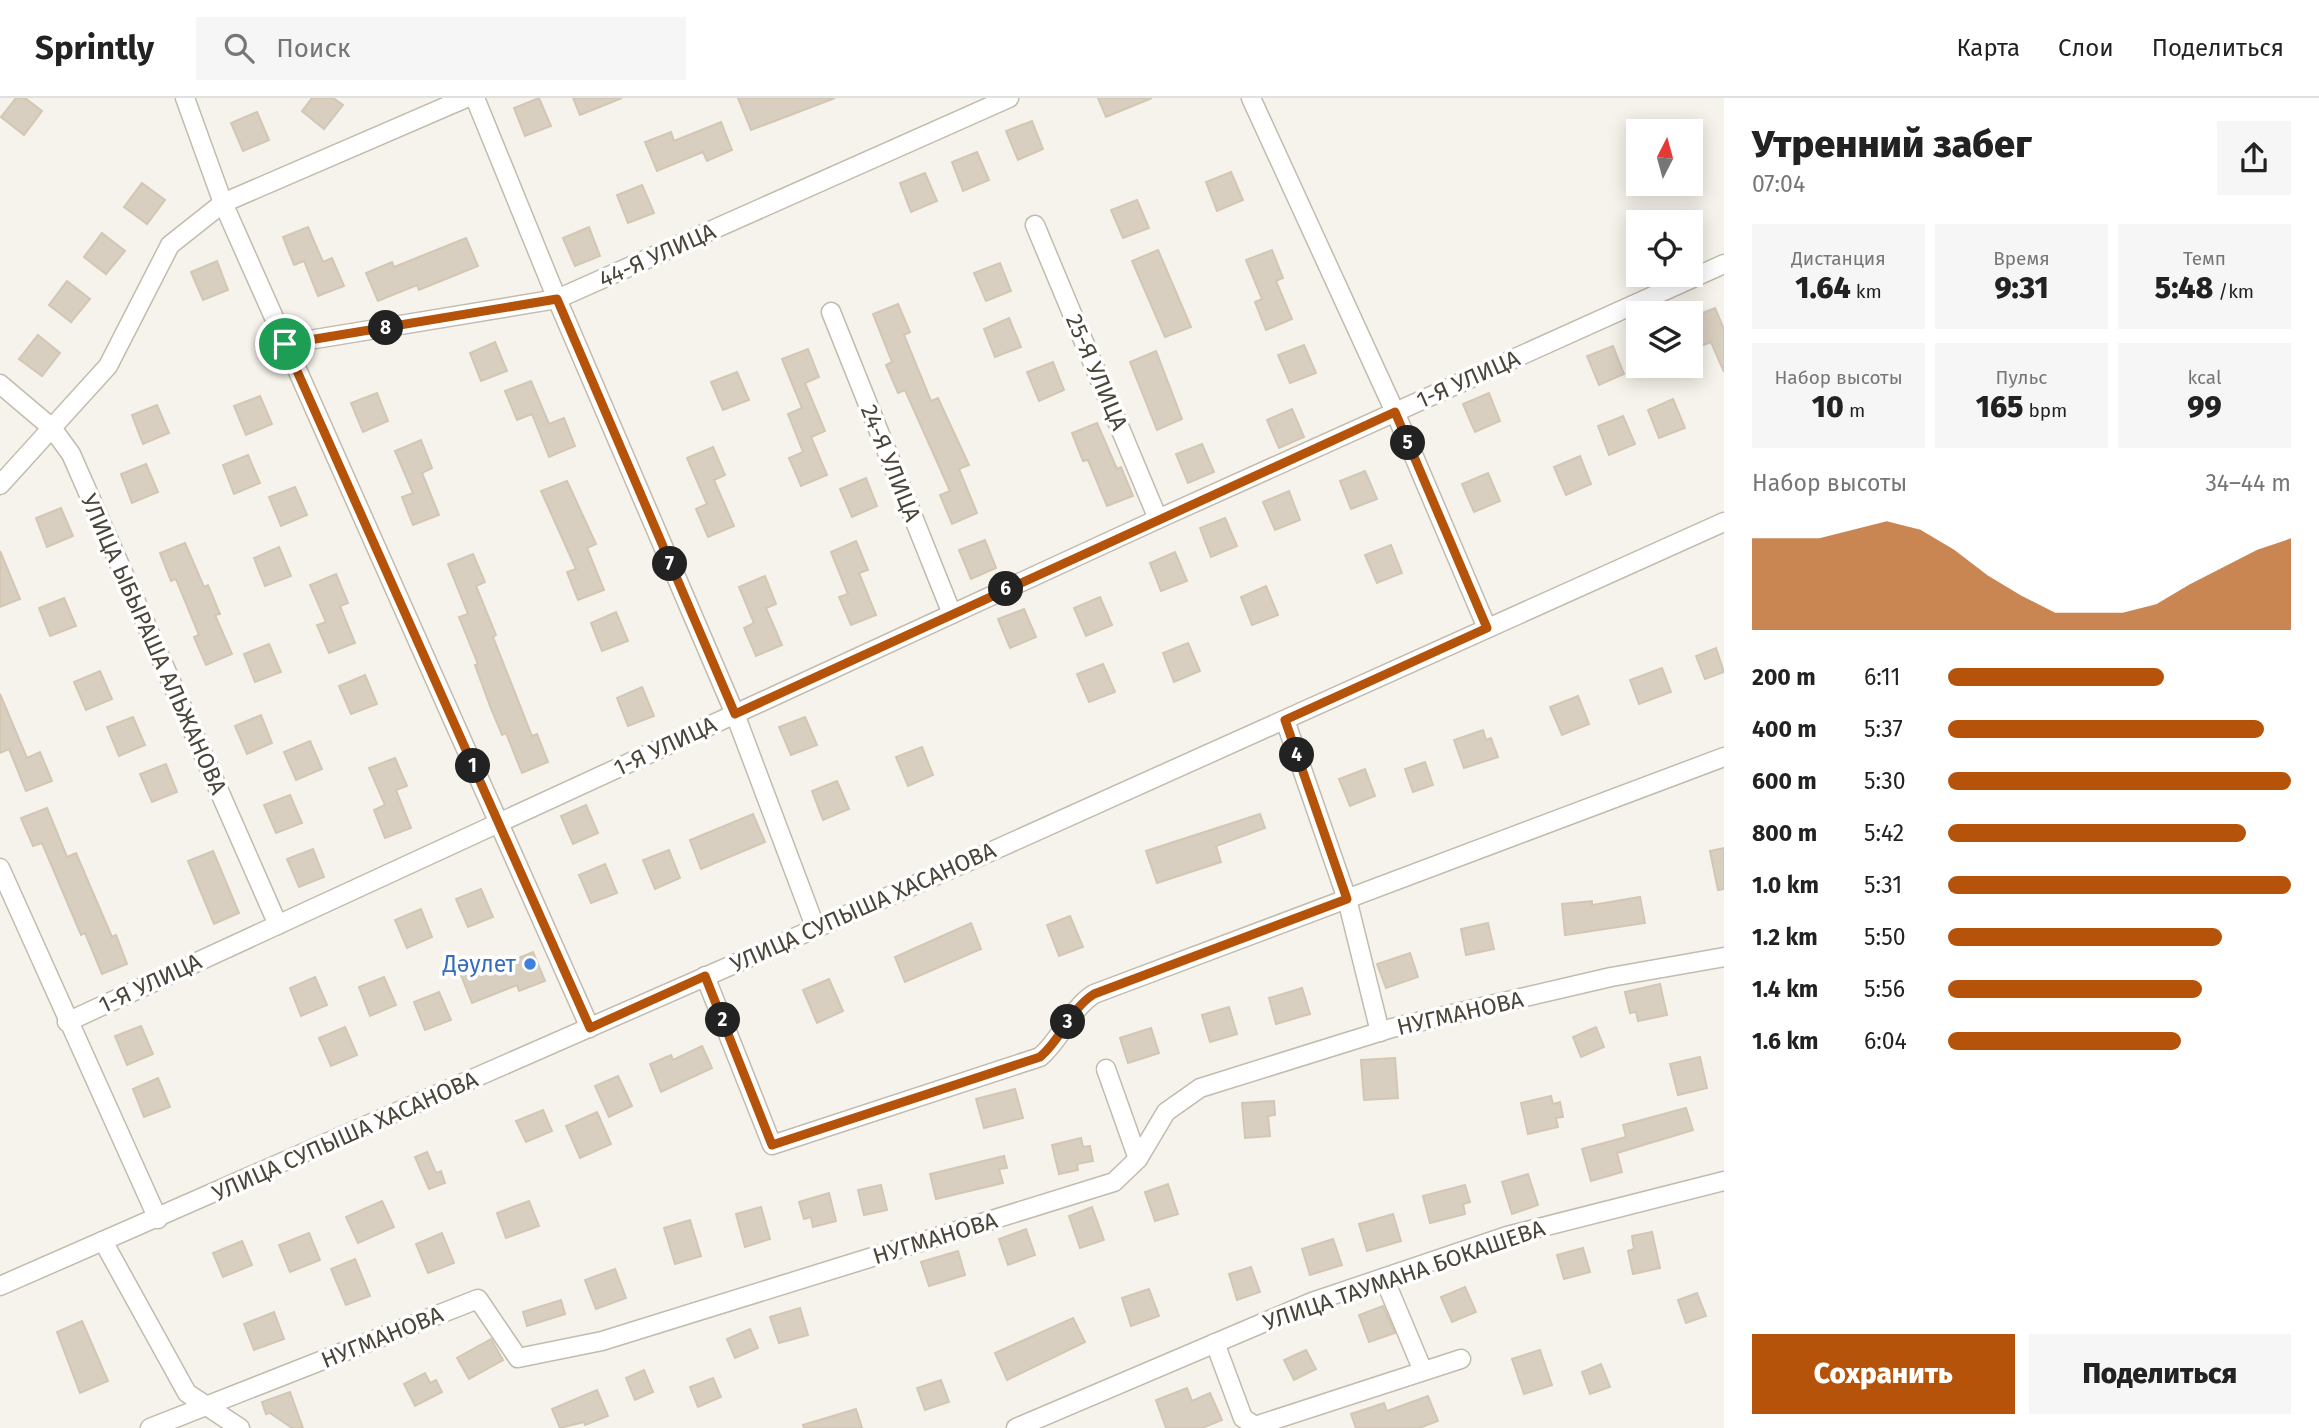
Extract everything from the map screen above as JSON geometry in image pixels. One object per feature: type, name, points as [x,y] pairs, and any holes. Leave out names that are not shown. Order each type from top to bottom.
[{"type":"street","points":[[186,98],[223,203],[590,1028]]},
{"type":"street","points":[[0,485],[108,366],[170,244],[223,203],[466,98]]},
{"type":"street","points":[[475,98],[557,299],[735,714],[816,929]]},
{"type":"street","name":"44-Я УЛИЦА","points":[[285,344],[557,299],[1009,98]]},
{"type":"street","points":[[1251,98],[1395,412],[1487,628]]},
{"type":"street","name":"25-Я УЛИЦА","points":[[1035,225],[1158,519]]},
{"type":"street","name":"1-Я УЛИЦА","points":[[67,1021],[1158,519],[1724,264]]},
{"type":"street","name":"24-Я УЛИЦА","points":[[831,312],[951,614]]},
{"type":"street","name":"УЛИЦА ЫБЫРАША АЛЬЖАНОВА","points":[[0,384],[52,428],[71,454],[278,925]]},
{"type":"street","name":"УЛИЦА СУПЫША ХАСАНОВА","points":[[8,1283],[816,929],[1724,522]]},
{"type":"street","points":[[1285,720],[1347,899],[1380,1032]]},
{"type":"street","points":[[705,976],[772,1145],[1040,1057],[1050,1049],[1077,1009],[1094,994],[1724,757]]},
{"type":"street","points":[[0,868],[158,1219]]},
{"type":"street","name":"НУГМАНОВА","points":[[150,1428],[478,1299],[518,1358],[602,1341],[1114,1182],[1138,1159],[1166,1112],[1200,1088],[1380,1032],[1611,977],[1724,957]]},
{"type":"street","points":[[1106,1069],[1138,1159]]},
{"type":"street","name":"УЛИЦА ТАУМАНА БОКАШЕВА","points":[[1016,1428],[1312,1302],[1507,1236],[1724,1181]]},
{"type":"street","points":[[103,1241],[187,1394],[240,1428]]},
{"type":"street","points":[[0,1268],[8,1283]]},
{"type":"street","points":[[1384,1278],[1423,1371]]},
{"type":"street","points":[[1215,1343],[1243,1418],[1255,1426],[1461,1359]]},
{"type":"building","points":[[16,98],[25,98],[42,111],[24,135],[1,117]]},
{"type":"building","points":[[312,98],[333,98],[343,105],[324,129],[302,111]]},
{"type":"building","points":[[539,98],[551,126],[525,136],[514,108]]},
{"type":"building","points":[[573,98],[622,98],[580,115]]},
{"type":"building","points":[[738,98],[835,98],[751,130]]},
{"type":"building","points":[[1098,98],[1152,98],[1106,117]]},
{"type":"building","points":[[257,112],[269,140],[243,151],[231,123]]},
{"type":"building","points":[[1032,121],[1043,149],[1018,160],[1006,131]]},
{"type":"building","points":[[721,122],[732,150],[707,161],[703,152],[657,171],[645,142],[671,132],[674,141]]},
{"type":"building","points":[[977,152],[989,180],[963,191],[952,162]]},
{"type":"building","points":[[1231,172],[1243,200],[1217,211],[1206,182]]},
{"type":"building","points":[[925,173],[937,201],[911,212],[900,183]]},
{"type":"building","points":[[142,183],[165,200],[147,224],[124,207]]},
{"type":"building","points":[[642,185],[654,213],[628,223],[617,195]]},
{"type":"building","points":[[1137,200],[1149,228],[1123,238],[1111,210]]},
{"type":"building","points":[[308,227],[323,262],[332,258],[344,286],[318,296],[304,261],[294,265],[283,237]]},
{"type":"building","points":[[589,227],[600,256],[575,266],[563,238]]},
{"type":"building","points":[[102,233],[125,251],[106,274],[84,257]]},
{"type":"building","points":[[466,238],[478,266],[419,290],[417,285],[378,301],[366,273],[392,262],[394,267]]},
{"type":"building","points":[[1158,250],[1191,327],[1165,337],[1132,261]]},
{"type":"building","points":[[1272,250],[1283,278],[1276,281],[1292,319],[1266,330],[1255,302],[1262,299],[1246,260]]},
{"type":"building","points":[[217,261],[228,290],[203,300],[191,272]]},
{"type":"building","points":[[1000,263],[1011,291],[986,301],[974,273]]},
{"type":"building","points":[[67,281],[90,299],[71,322],[49,305]]},
{"type":"building","points":[[898,304],[910,332],[904,335],[931,401],[938,398],[969,465],[959,469],[977,513],[952,524],[940,495],[950,491],[905,390],[898,393],[886,365],[892,362],[873,314]]},
{"type":"building","points":[[1715,308],[1724,329],[1724,372],[1711,342],[1703,345],[1703,313]]},
{"type":"building","points":[[1009,318],[1021,347],[995,357],[984,329]]},
{"type":"building","points":[[38,335],[60,353],[42,376],[19,359]]},
{"type":"building","points":[[495,342],[507,371],[481,381],[470,353]]},
{"type":"building","points":[[1304,345],[1316,373],[1290,383],[1278,355]]},
{"type":"building","points":[[1613,346],[1624,374],[1599,385],[1587,356]]},
{"type":"building","points":[[808,349],[819,377],[805,383],[825,431],[811,437],[827,475],[801,486],[789,458],[803,452],[788,414],[802,408],[782,359]]},
{"type":"building","points":[[1156,351],[1182,419],[1157,430],[1130,362]]},
{"type":"building","points":[[1053,362],[1064,390],[1039,401],[1027,372]]},
{"type":"building","points":[[737,372],[749,400],[723,410],[711,382]]},
{"type":"building","points":[[531,381],[549,424],[564,418],[575,446],[549,457],[532,414],[517,420],[505,391]]},
{"type":"building","points":[[377,393],[388,421],[363,432],[351,403]]},
{"type":"building","points":[[1489,393],[1500,421],[1475,432],[1463,404]]},
{"type":"building","points":[[260,396],[272,424],[246,435],[234,406]]},
{"type":"building","points":[[1673,399],[1685,428],[1659,438],[1648,410]]},
{"type":"building","points":[[157,405],[169,433],[143,444],[132,415]]},
{"type":"building","points":[[1292,409],[1304,437],[1279,448],[1267,420]]},
{"type":"building","points":[[1623,416],[1635,444],[1609,455],[1598,426]]},
{"type":"building","points":[[1097,423],[1117,469],[1121,467],[1133,496],[1107,506],[1088,460],[1083,461],[1072,433]]},
{"type":"building","points":[[421,440],[432,468],[422,473],[439,515],[413,525],[402,497],[413,493],[395,451]]},
{"type":"building","points":[[1202,444],[1214,472],[1188,483],[1176,454]]},
{"type":"building","points":[[713,447],[725,475],[714,480],[734,526],[708,537],[696,509],[707,504],[687,458]]},
{"type":"building","points":[[248,455],[260,483],[234,494],[223,465]]},
{"type":"building","points":[[1580,456],[1591,484],[1566,495],[1554,467]]},
{"type":"building","points":[[146,464],[158,492],[132,503],[121,474]]},
{"type":"building","points":[[1365,471],[1377,499],[1351,509],[1340,481]]},
{"type":"building","points":[[1488,473],[1500,501],[1474,512],[1462,484]]},
{"type":"building","points":[[866,478],[877,506],[852,517],[840,489]]},
{"type":"building","points":[[567,481],[596,544],[587,548],[604,590],[578,600],[567,572],[576,569],[541,491]]},
{"type":"building","points":[[295,487],[307,515],[281,526],[269,497]]},
{"type":"building","points":[[1289,491],[1300,520],[1275,530],[1263,502]]},
{"type":"building","points":[[61,508],[73,536],[47,547],[36,518]]},
{"type":"building","points":[[1225,518],[1237,546],[1211,557],[1200,528]]},
{"type":"building","points":[[985,540],[996,568],[971,579],[959,550]]},
{"type":"building","points":[[856,541],[868,570],[859,573],[876,615],[851,625],[839,597],[848,594],[831,552]]},
{"type":"building","points":[[185,543],[204,587],[208,585],[220,614],[215,615],[232,654],[206,665],[194,637],[199,635],[176,579],[171,581],[160,553]]},
{"type":"building","points":[[1391,545],[1402,573],[1377,583],[1365,555]]},
{"type":"building","points":[[279,547],[291,576],[265,586],[254,558]]},
{"type":"building","points":[[0,551],[20,599],[0,607]]},
{"type":"building","points":[[1175,552],[1187,581],[1161,591],[1150,563]]},
{"type":"building","points":[[473,554],[485,582],[476,586],[496,635],[493,637],[532,736],[537,734],[548,762],[522,773],[506,733],[502,735],[490,706],[475,665],[478,664],[459,617],[468,614],[448,564]]},
{"type":"building","points":[[336,574],[348,603],[340,606],[355,643],[329,653],[317,625],[326,622],[310,585]]},
{"type":"building","points":[[765,576],[776,604],[766,608],[782,645],[756,656],[744,628],[754,623],[739,587]]},
{"type":"building","points":[[1266,586],[1278,615],[1252,625],[1241,597]]},
{"type":"building","points":[[1100,597],[1112,625],[1086,636],[1074,608]]},
{"type":"building","points":[[64,598],[76,626],[50,636],[39,608]]},
{"type":"building","points":[[1024,609],[1036,637],[1010,648],[998,619]]},
{"type":"building","points":[[616,612],[628,641],[602,651],[591,623]]},
{"type":"building","points":[[1188,643],[1200,671],[1174,682],[1163,653]]},
{"type":"building","points":[[269,644],[281,672],[255,682],[244,654]]},
{"type":"building","points":[[1716,648],[1724,672],[1705,679],[1696,656]]},
{"type":"building","points":[[1103,664],[1115,692],[1089,702],[1077,674]]},
{"type":"building","points":[[1662,668],[1671,692],[1639,704],[1630,680]]},
{"type":"building","points":[[100,671],[112,699],[86,710],[74,682]]},
{"type":"building","points":[[365,675],[377,704],[351,714],[339,686]]},
{"type":"building","points":[[642,687],[654,716],[628,726],[617,698]]},
{"type":"building","points":[[0,694],[27,758],[40,752],[52,781],[26,791],[9,749],[0,753]]},
{"type":"building","points":[[1578,696],[1589,724],[1562,735],[1550,707]]},
{"type":"building","points":[[261,715],[272,743],[247,754],[235,726]]},
{"type":"building","points":[[133,717],[145,745],[119,756],[107,727]]},
{"type":"building","points":[[805,717],[817,745],[791,755],[779,727]]},
{"type":"building","points":[[1483,730],[1486,740],[1491,738],[1498,757],[1464,768],[1454,740]]},
{"type":"building","points":[[310,741],[322,769],[296,780],[284,752]]},
{"type":"building","points":[[922,747],[933,775],[908,786],[896,757]]},
{"type":"building","points":[[395,758],[407,786],[396,790],[411,828],[385,838],[374,810],[385,805],[369,768]]},
{"type":"building","points":[[1425,762],[1433,785],[1413,792],[1405,769]]},
{"type":"building","points":[[166,764],[177,792],[152,802],[140,774]]},
{"type":"building","points":[[1365,769],[1375,796],[1350,806],[1339,779]]},
{"type":"building","points":[[837,781],[849,809],[823,820],[812,791]]},
{"type":"building","points":[[290,795],[302,823],[276,833],[264,805]]},
{"type":"building","points":[[586,805],[598,833],[573,844],[561,816]]},
{"type":"building","points":[[47,808],[67,857],[76,853],[112,937],[116,935],[127,964],[102,974],[85,933],[81,935],[42,843],[33,846],[21,818]]},
{"type":"building","points":[[753,814],[765,842],[701,869],[690,840]]},
{"type":"building","points":[[1260,814],[1265,828],[1216,846],[1221,862],[1157,883],[1146,851]]},
{"type":"building","points":[[1724,848],[1724,889],[1718,890],[1710,851]]},
{"type":"building","points":[[313,849],[324,877],[299,887],[287,859]]},
{"type":"building","points":[[669,850],[680,878],[655,889],[643,860]]},
{"type":"building","points":[[213,851],[239,913],[214,924],[188,861]]},
{"type":"building","points":[[605,864],[617,893],[591,903],[579,875]]},
{"type":"building","points":[[481,889],[493,917],[468,927],[456,899]]},
{"type":"building","points":[[1640,897],[1645,923],[1565,935],[1562,904],[1592,901],[1592,905]]},
{"type":"building","points":[[421,909],[432,937],[407,948],[395,920]]},
{"type":"building","points":[[1070,916],[1083,947],[1059,956],[1047,925]]},
{"type":"building","points":[[971,923],[981,949],[905,982],[895,957]]},
{"type":"building","points":[[1488,923],[1494,949],[1466,955],[1461,929]]},
{"type":"building","points":[[533,952],[545,981],[519,991],[517,985],[472,1003],[461,975],[487,964],[489,970]]},
{"type":"building","points":[[1410,953],[1418,977],[1386,988],[1377,964]]},
{"type":"building","points":[[315,977],[327,1005],[301,1016],[290,988]]},
{"type":"building","points":[[384,977],[396,1005],[370,1016],[359,987]]},
{"type":"building","points":[[829,979],[843,1011],[817,1023],[803,990]]},
{"type":"building","points":[[1660,984],[1667,1015],[1638,1021],[1636,1012],[1630,1013],[1625,992]]},
{"type":"building","points":[[1302,988],[1310,1014],[1276,1024],[1269,998]]},
{"type":"building","points":[[439,992],[451,1020],[425,1030],[414,1002]]},
{"type":"building","points":[[1229,1007],[1237,1034],[1210,1042],[1202,1015]]},
{"type":"building","points":[[141,1026],[153,1054],[127,1065],[115,1036]]},
{"type":"building","points":[[345,1027],[357,1055],[331,1066],[319,1038]]},
{"type":"building","points":[[1596,1027],[1604,1047],[1581,1057],[1573,1037]]},
{"type":"building","points":[[1151,1028],[1159,1053],[1128,1063],[1120,1038]]},
{"type":"building","points":[[702,1046],[712,1068],[661,1092],[650,1064],[671,1055],[673,1060]]},
{"type":"building","points":[[1700,1057],[1707,1088],[1678,1095],[1670,1064]]},
{"type":"building","points":[[1395,1058],[1398,1098],[1364,1100],[1361,1060]]},
{"type":"building","points":[[618,1076],[632,1106],[609,1117],[595,1086]]},
{"type":"building","points":[[158,1078],[170,1107],[144,1117],[133,1089]]},
{"type":"building","points":[[1015,1089],[1023,1118],[984,1128],[976,1099]]},
{"type":"building","points":[[1551,1096],[1553,1104],[1560,1102],[1563,1117],[1556,1118],[1558,1127],[1528,1134],[1521,1103]]},
{"type":"building","points":[[1274,1101],[1275,1115],[1268,1116],[1270,1136],[1245,1138],[1242,1103]]},
{"type":"building","points":[[1686,1108],[1693,1130],[1617,1153],[1622,1172],[1591,1181],[1582,1149],[1626,1137],[1623,1125]]},
{"type":"building","points":[[543,1110],[552,1131],[526,1142],[516,1121]]},
{"type":"building","points":[[597,1112],[611,1144],[580,1158],[566,1126]]},
{"type":"building","points":[[1081,1138],[1083,1147],[1090,1146],[1093,1161],[1077,1164],[1078,1170],[1059,1174],[1052,1145]]},
{"type":"building","points":[[427,1152],[436,1173],[441,1171],[445,1183],[429,1189],[415,1157]]},
{"type":"building","points":[[1004,1156],[1007,1168],[999,1169],[1003,1183],[936,1199],[930,1174]]},
{"type":"building","points":[[1528,1174],[1538,1205],[1512,1214],[1502,1182]]},
{"type":"building","points":[[1168,1184],[1178,1214],[1155,1221],[1145,1192]]},
{"type":"building","points":[[881,1185],[887,1210],[864,1215],[858,1190]]},
{"type":"building","points":[[1465,1185],[1470,1202],[1463,1204],[1465,1214],[1430,1223],[1423,1196]]},
{"type":"building","points":[[829,1193],[836,1221],[813,1227],[811,1217],[804,1219],[799,1202]]},
{"type":"building","points":[[382,1201],[394,1227],[358,1243],[346,1217]]},
{"type":"building","points":[[529,1201],[539,1226],[506,1238],[497,1213]]},
{"type":"building","points":[[761,1207],[770,1239],[745,1247],[736,1214]]},
{"type":"building","points":[[1092,1207],[1104,1240],[1080,1248],[1069,1216]]},
{"type":"building","points":[[1393,1214],[1401,1241],[1367,1251],[1359,1224]]},
{"type":"building","points":[[690,1220],[701,1256],[675,1264],[664,1228]]},
{"type":"building","points":[[1026,1229],[1035,1255],[1008,1265],[999,1239]]},
{"type":"building","points":[[1652,1232],[1660,1268],[1633,1274],[1628,1251],[1634,1249],[1632,1236]]},
{"type":"building","points":[[309,1233],[320,1260],[290,1272],[279,1245]]},
{"type":"building","points":[[442,1233],[454,1263],[428,1273],[416,1244]]},
{"type":"building","points":[[1333,1239],[1342,1265],[1310,1275],[1302,1249]]},
{"type":"building","points":[[242,1241],[252,1265],[223,1277],[213,1253]]},
{"type":"building","points":[[1583,1248],[1590,1272],[1564,1279],[1557,1255]]},
{"type":"building","points":[[958,1251],[965,1275],[929,1286],[921,1262]]},
{"type":"building","points":[[355,1259],[370,1296],[346,1305],[331,1269]]},
{"type":"building","points":[[1251,1267],[1260,1292],[1237,1300],[1229,1274]]},
{"type":"building","points":[[615,1269],[626,1298],[596,1309],[585,1280]]},
{"type":"building","points":[[1465,1287],[1476,1312],[1452,1322],[1441,1297]]},
{"type":"building","points":[[1149,1289],[1159,1316],[1131,1326],[1122,1298]]},
{"type":"building","points":[[1697,1293],[1706,1316],[1686,1323],[1678,1300]]},
{"type":"building","points":[[561,1300],[565,1314],[527,1326],[523,1312]]},
{"type":"building","points":[[1383,1306],[1395,1333],[1369,1342],[1359,1315]]},
{"type":"building","points":[[800,1308],[808,1335],[779,1343],[770,1317]]},
{"type":"building","points":[[274,1312],[284,1339],[254,1350],[244,1324]]},
{"type":"building","points":[[1073,1318],[1085,1342],[1007,1380],[995,1353]]},
{"type":"building","points":[[82,1321],[108,1381],[80,1393],[57,1332]]},
{"type":"building","points":[[750,1329],[758,1348],[735,1358],[727,1339]]},
{"type":"building","points":[[491,1339],[503,1360],[469,1379],[457,1358]]},
{"type":"building","points":[[1306,1350],[1316,1369],[1294,1380],[1284,1360]]},
{"type":"building","points":[[1540,1350],[1552,1385],[1524,1394],[1512,1359]]},
{"type":"building","points":[[1601,1364],[1610,1387],[1590,1394],[1582,1372]]},
{"type":"building","points":[[644,1370],[653,1392],[635,1400],[626,1378]]},
{"type":"building","points":[[425,1373],[430,1383],[436,1380],[442,1392],[415,1406],[404,1384]]},
{"type":"building","points":[[713,1378],[721,1397],[698,1407],[690,1387]]},
{"type":"building","points":[[941,1380],[949,1402],[925,1410],[917,1388]]},
{"type":"building","points":[[1187,1388],[1192,1401],[1210,1393],[1222,1420],[1202,1428],[1166,1428],[1156,1400]]},
{"type":"building","points":[[597,1390],[608,1416],[585,1425],[584,1422],[560,1428],[552,1409]]},
{"type":"building","points":[[290,1392],[303,1428],[292,1428],[270,1413],[266,1414],[262,1402]]},
{"type":"building","points":[[1428,1396],[1438,1421],[1419,1428],[1356,1428],[1351,1414],[1384,1403],[1387,1411]]},
{"type":"building","points":[[856,1409],[862,1428],[804,1428],[803,1425]]},
{"type":"place","name":"Дәулет","points":[[530,964]]},
{"type":"route","points":[[557,299],[735,714],[1395,412],[1487,628],[1285,720],[1347,899],[1094,994],[1077,1009],[1050,1049],[1040,1057],[772,1145],[705,976],[590,1028],[285,344],[557,299]]}]
